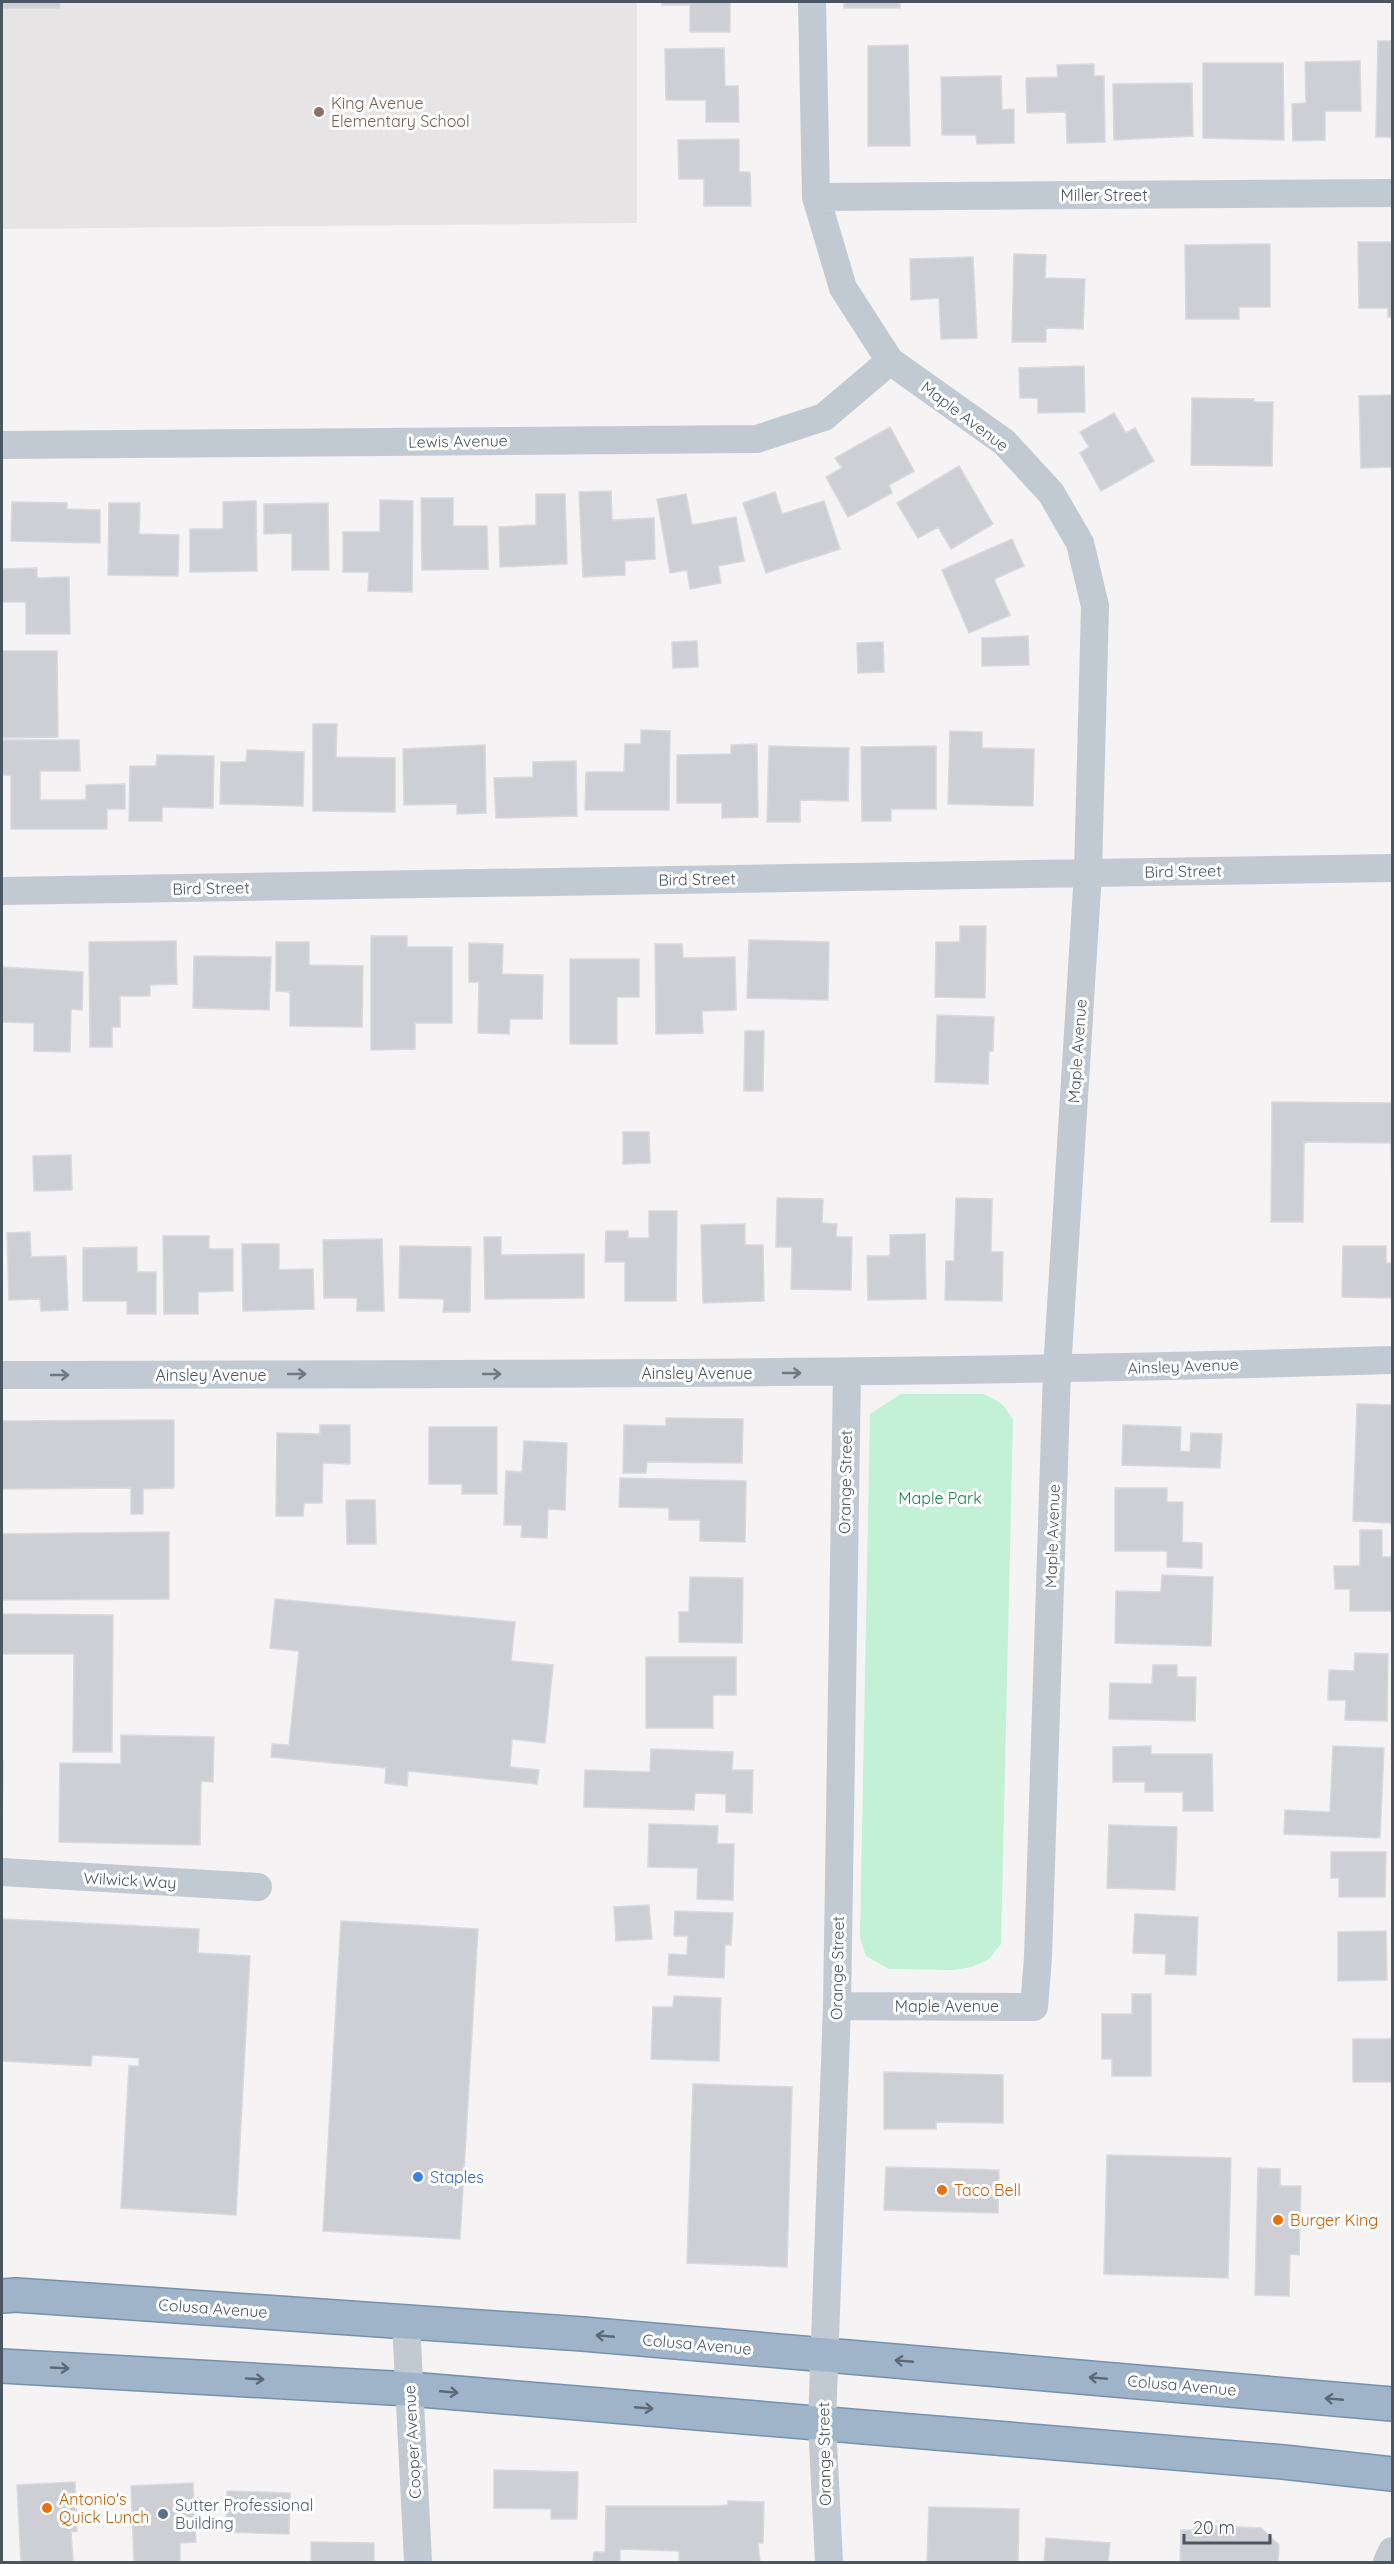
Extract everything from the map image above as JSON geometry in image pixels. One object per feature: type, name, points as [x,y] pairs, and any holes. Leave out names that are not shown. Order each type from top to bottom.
[{"type":"highway","name":"Colusa Avenue","points":[[2,2296],[16,2295],[406,2322],[823,2354],[1392,2404]]},
{"type":"highway","points":[[2,2366],[409,2389],[1365,2469],[1392,2474]]},
{"type":"street","name":"Maple Avenue","points":[[812,2],[816,196],[843,288],[890,361],[1004,442],[1051,493],[1080,543],[1095,606],[1088,872],[1057,1370],[1038,1957],[1034,2007],[837,2006]]},
{"type":"street","name":"Miller Street","points":[[816,196],[1392,193]]},
{"type":"street","name":"Lewis Avenue","points":[[2,445],[757,439],[824,417],[890,361]]},
{"type":"street","name":"Bird Street","points":[[2,891],[1392,868]]},
{"type":"street","name":"Ainsley Avenue","points":[[2,1375],[846,1373],[1057,1370],[1392,1360]]},
{"type":"street","name":"Orange Street","points":[[829,2562],[822,2423],[837,2006],[846,1373]]},
{"type":"street","name":"Wilwick Way","points":[[2,1872],[258,1887]]},
{"type":"street","name":"Cooper Avenue","points":[[406,2322],[418,2562]]},
{"type":"street","points":[[1387,2562],[1392,2552]]},
{"type":"shaded area","name":"King Avenue Elementary School","points":[[2,2],[637,2],[637,223],[2,229]]},
{"type":"green space","name":"Maple Park","points":[[901,1394],[984,1394],[1002,1404],[1013,1419],[1001,1944],[989,1959],[972,1967],[953,1970],[889,1969],[866,1956],[860,1937],[870,1414]]},
{"type":"building","points":[[2,2],[60,2],[60,8],[2,8]]},
{"type":"building","points":[[662,2],[730,2],[730,32],[690,32],[690,5],[662,5]]},
{"type":"building","points":[[844,2],[900,2],[900,8],[844,8]]},
{"type":"building","points":[[1378,41],[1392,41],[1392,137],[1376,137]]},
{"type":"building","points":[[908,45],[910,146],[868,146],[868,46]]},
{"type":"building","points":[[724,48],[725,86],[738,86],[739,122],[706,122],[706,100],[666,100],[665,49]]},
{"type":"building","points":[[1360,61],[1361,111],[1325,111],[1325,140],[1293,141],[1292,104],[1306,103],[1305,62]]},
{"type":"building","points":[[1203,63],[1283,63],[1284,140],[1203,138]]},
{"type":"building","points":[[1094,64],[1094,76],[1104,76],[1105,142],[1067,143],[1066,112],[1027,113],[1026,78],[1058,77],[1057,65]]},
{"type":"building","points":[[1001,76],[1002,110],[1014,109],[1014,143],[977,144],[976,135],[942,135],[941,77]]},
{"type":"building","points":[[1192,83],[1193,136],[1114,140],[1113,84]]},
{"type":"building","points":[[739,139],[739,172],[750,172],[751,206],[704,206],[704,179],[679,179],[678,140]]},
{"type":"building","points":[[1358,242],[1392,242],[1392,317],[1388,317],[1388,308],[1359,308]]},
{"type":"building","points":[[1270,244],[1270,307],[1239,307],[1239,319],[1186,319],[1185,245]]},
{"type":"building","points":[[1014,254],[1046,255],[1045,278],[1085,279],[1083,329],[1046,328],[1046,342],[1012,342]]},
{"type":"building","points":[[973,257],[977,338],[941,339],[939,298],[911,300],[910,259]]},
{"type":"building","points":[[1084,366],[1085,412],[1038,413],[1038,398],[1020,398],[1019,368]]},
{"type":"building","points":[[1392,395],[1392,467],[1361,468],[1359,396]]},
{"type":"building","points":[[1192,398],[1254,399],[1253,402],[1273,402],[1272,466],[1191,465]]},
{"type":"building","points":[[1114,413],[1126,433],[1135,428],[1154,461],[1101,491],[1080,453],[1089,447],[1080,432]]},
{"type":"building","points":[[890,427],[914,471],[889,485],[892,493],[848,517],[826,477],[842,468],[835,458]]},
{"type":"building","points":[[959,466],[993,524],[951,549],[938,527],[918,538],[897,503]]},
{"type":"building","points":[[611,491],[612,520],[654,518],[655,559],[625,561],[625,575],[583,577],[579,492]]},
{"type":"building","points":[[775,492],[782,514],[824,501],[840,549],[766,573],[743,503]]},
{"type":"building","points":[[536,494],[565,494],[567,564],[500,567],[499,527],[536,525]]},
{"type":"building","points":[[686,494],[692,525],[736,517],[744,561],[718,566],[721,583],[690,589],[687,570],[670,573],[657,499]]},
{"type":"building","points":[[421,498],[453,498],[453,526],[487,526],[488,569],[422,570]]},
{"type":"building","points":[[380,500],[413,501],[412,592],[368,591],[369,572],[343,572],[343,532],[380,532]]},
{"type":"building","points":[[256,501],[257,571],[190,572],[190,529],[223,529],[223,502]]},
{"type":"building","points":[[12,502],[67,503],[67,509],[100,510],[100,543],[11,541]]},
{"type":"building","points":[[109,503],[140,503],[139,534],[179,535],[178,576],[108,575]]},
{"type":"building","points":[[328,503],[329,570],[292,570],[292,533],[264,534],[264,504]]},
{"type":"building","points":[[1012,539],[1024,566],[994,579],[1010,615],[969,633],[942,570]]},
{"type":"building","points":[[37,568],[37,578],[69,577],[70,634],[26,634],[26,602],[2,602],[2,569]]},
{"type":"building","points":[[1028,636],[1029,665],[982,666],[982,638]]},
{"type":"building","points":[[697,641],[698,667],[673,668],[672,642]]},
{"type":"building","points":[[883,642],[884,672],[858,673],[857,643]]},
{"type":"building","points":[[2,651],[57,651],[58,737],[2,738]]},
{"type":"building","points":[[313,724],[337,724],[336,757],[395,758],[395,812],[313,811]]},
{"type":"building","points":[[641,730],[670,731],[669,810],[585,810],[586,772],[624,772],[625,744],[641,744]]},
{"type":"building","points":[[950,731],[982,732],[982,748],[1034,749],[1033,806],[948,804]]},
{"type":"building","points":[[2,740],[79,740],[80,771],[40,771],[40,800],[86,800],[86,785],[125,784],[125,809],[107,809],[107,829],[11,829],[11,775],[2,775]]},
{"type":"building","points":[[757,744],[758,817],[722,818],[722,803],[677,803],[677,755],[731,754],[731,745]]},
{"type":"building","points":[[485,745],[486,813],[457,814],[457,804],[404,805],[403,749]]},
{"type":"building","points":[[769,746],[849,748],[848,801],[800,800],[800,822],[767,822]]},
{"type":"building","points":[[936,746],[936,809],[891,809],[891,821],[862,821],[861,747]]},
{"type":"building","points":[[247,750],[304,752],[303,806],[220,804],[221,762],[246,762]]},
{"type":"building","points":[[157,755],[214,756],[213,808],[162,807],[162,821],[129,821],[130,766],[156,766]]},
{"type":"building","points":[[576,761],[577,816],[496,818],[494,778],[533,777],[533,762]]},
{"type":"building","points":[[960,926],[986,926],[985,998],[935,997],[936,942],[960,942]]},
{"type":"building","points":[[371,936],[407,936],[407,947],[452,947],[452,1023],[415,1023],[415,1049],[371,1050]]},
{"type":"building","points":[[749,940],[829,942],[828,1000],[747,998]]},
{"type":"building","points":[[176,941],[177,984],[150,985],[150,996],[120,996],[120,1027],[112,1027],[112,1047],[90,1047],[89,942]]},
{"type":"building","points":[[276,942],[309,942],[309,965],[363,966],[362,1027],[290,1026],[290,992],[276,991]]},
{"type":"building","points":[[469,943],[503,944],[502,974],[543,975],[542,1019],[510,1019],[509,1034],[478,1033],[479,982],[469,982]]},
{"type":"building","points":[[655,944],[682,944],[683,958],[735,957],[736,1010],[702,1011],[703,1033],[656,1034]]},
{"type":"building","points":[[194,956],[271,957],[269,1010],[193,1008]]},
{"type":"building","points":[[570,959],[639,959],[639,997],[617,997],[617,1044],[570,1044]]},
{"type":"building","points":[[2,967],[83,972],[82,1010],[71,1009],[70,1052],[34,1051],[34,1023],[2,1022]]},
{"type":"building","points":[[937,1015],[994,1017],[993,1051],[989,1051],[988,1084],[935,1082]]},
{"type":"building","points":[[745,1031],[764,1031],[763,1091],[744,1091]]},
{"type":"building","points":[[1272,1102],[1392,1103],[1392,1185],[1391,1143],[1304,1142],[1303,1222],[1271,1222]]},
{"type":"building","points":[[623,1132],[649,1132],[650,1163],[623,1164]]},
{"type":"building","points":[[71,1155],[72,1190],[34,1191],[33,1156]]},
{"type":"building","points":[[777,1198],[823,1199],[822,1223],[837,1224],[836,1237],[852,1237],[851,1290],[791,1289],[792,1247],[776,1247]]},
{"type":"building","points":[[956,1198],[992,1199],[991,1252],[1003,1252],[1002,1301],[945,1300],[946,1261],[954,1261]]},
{"type":"building","points":[[649,1211],[677,1211],[676,1301],[625,1301],[625,1262],[605,1262],[606,1231],[628,1231],[628,1238],[649,1238]]},
{"type":"building","points":[[745,1224],[745,1245],[763,1245],[764,1301],[703,1303],[701,1225]]},
{"type":"building","points":[[30,1232],[31,1257],[66,1256],[68,1310],[41,1311],[40,1299],[9,1300],[7,1233]]},
{"type":"building","points":[[925,1234],[926,1299],[868,1300],[867,1256],[890,1256],[890,1235]]},
{"type":"building","points":[[163,1236],[209,1236],[209,1249],[233,1249],[233,1291],[198,1292],[198,1314],[164,1314]]},
{"type":"building","points":[[484,1237],[501,1237],[501,1255],[584,1254],[584,1298],[485,1299]]},
{"type":"building","points":[[382,1239],[384,1311],[357,1311],[357,1298],[324,1298],[323,1240]]},
{"type":"building","points":[[242,1244],[279,1244],[279,1270],[313,1269],[314,1309],[243,1311]]},
{"type":"building","points":[[400,1246],[471,1247],[470,1312],[443,1312],[444,1299],[399,1298]]},
{"type":"building","points":[[1343,1246],[1386,1246],[1386,1263],[1392,1263],[1392,1298],[1342,1297]]},
{"type":"building","points":[[137,1247],[137,1272],[156,1272],[156,1314],[127,1314],[127,1301],[83,1301],[83,1248]]},
{"type":"building","points":[[1357,1404],[1392,1405],[1392,1523],[1353,1521]]},
{"type":"building","points":[[666,1418],[743,1419],[742,1463],[647,1462],[646,1473],[623,1473],[624,1425],[666,1426]]},
{"type":"building","points":[[174,1420],[174,1488],[143,1489],[143,1514],[131,1514],[131,1488],[2,1489],[2,1421]]},
{"type":"building","points":[[320,1425],[350,1425],[350,1464],[323,1463],[322,1503],[304,1503],[303,1516],[276,1516],[277,1433],[320,1434]]},
{"type":"building","points":[[1123,1425],[1181,1427],[1180,1451],[1190,1452],[1191,1433],[1222,1434],[1220,1468],[1122,1465]]},
{"type":"building","points":[[429,1427],[497,1427],[497,1494],[462,1494],[462,1484],[429,1484]]},
{"type":"building","points":[[524,1441],[567,1443],[565,1510],[548,1509],[547,1538],[521,1537],[522,1525],[504,1525],[506,1471],[522,1472]]},
{"type":"building","points":[[620,1478],[746,1481],[745,1542],[700,1541],[700,1520],[669,1520],[669,1508],[619,1507]]},
{"type":"building","points":[[1115,1488],[1167,1488],[1167,1502],[1183,1502],[1182,1542],[1202,1543],[1202,1568],[1167,1567],[1167,1551],[1115,1551]]},
{"type":"building","points":[[346,1500],[375,1500],[376,1544],[347,1544]]},
{"type":"building","points":[[1360,1530],[1382,1530],[1382,1557],[1392,1557],[1392,1611],[1350,1611],[1350,1589],[1335,1589],[1334,1566],[1360,1566]]},
{"type":"building","points":[[169,1532],[169,1599],[2,1600],[2,1534]]},
{"type":"building","points":[[1162,1575],[1213,1577],[1211,1646],[1115,1643],[1116,1591],[1161,1592]]},
{"type":"building","points":[[690,1577],[743,1578],[742,1643],[679,1642],[679,1612],[689,1612]]},
{"type":"building","points":[[275,1599],[515,1622],[511,1661],[553,1665],[545,1743],[512,1739],[510,1767],[539,1770],[537,1784],[408,1771],[407,1786],[385,1783],[386,1768],[271,1757],[272,1744],[289,1745],[299,1651],[270,1648]]},
{"type":"building","points":[[2,1614],[113,1615],[112,1752],[73,1752],[74,1654],[2,1654]]},
{"type":"building","points":[[1355,1653],[1388,1654],[1387,1721],[1345,1720],[1346,1700],[1328,1700],[1329,1670],[1354,1671]]},
{"type":"building","points":[[646,1657],[736,1657],[736,1695],[713,1695],[713,1728],[646,1728]]},
{"type":"building","points":[[1153,1665],[1177,1665],[1177,1677],[1196,1677],[1195,1721],[1109,1719],[1110,1683],[1152,1684]]},
{"type":"building","points":[[121,1735],[214,1737],[213,1782],[201,1781],[200,1845],[59,1842],[60,1763],[121,1764]]},
{"type":"building","points":[[1151,1746],[1151,1754],[1212,1754],[1213,1811],[1183,1811],[1183,1792],[1145,1792],[1145,1782],[1113,1782],[1113,1747]]},
{"type":"building","points":[[1333,1746],[1384,1748],[1380,1838],[1284,1834],[1285,1810],[1330,1812]]},
{"type":"building","points":[[651,1749],[733,1752],[732,1770],[753,1770],[752,1813],[726,1812],[726,1794],[695,1793],[694,1810],[584,1807],[585,1770],[650,1772]]},
{"type":"building","points":[[2,1761],[3,1761],[2,1834]]},
{"type":"building","points":[[649,1824],[718,1826],[717,1844],[734,1844],[733,1900],[697,1899],[698,1868],[648,1867]]},
{"type":"building","points":[[1109,1825],[1177,1827],[1175,1890],[1107,1888]]},
{"type":"building","points":[[1331,1852],[1386,1852],[1385,1897],[1339,1897],[1339,1878],[1331,1878]]},
{"type":"building","points":[[649,1905],[652,1939],[616,1941],[614,1907]]},
{"type":"building","points":[[675,1911],[733,1913],[731,1945],[725,1945],[724,1978],[668,1975],[669,1954],[687,1955],[688,1936],[674,1936]]},
{"type":"building","points":[[1135,1914],[1198,1917],[1196,1975],[1165,1974],[1166,1954],[1133,1953]]},
{"type":"building","points":[[2,1919],[199,1929],[198,1953],[250,1956],[236,2215],[121,2208],[129,2066],[139,2066],[139,2058],[92,2055],[91,2066],[2,2061]]},
{"type":"building","points":[[341,1921],[478,1929],[460,2239],[323,2231]]},
{"type":"building","points":[[1386,1931],[1387,1980],[1338,1981],[1338,1932]]},
{"type":"building","points":[[1132,1994],[1151,1994],[1151,2076],[1112,2076],[1112,2059],[1102,2059],[1102,2014],[1132,2014]]},
{"type":"building","points":[[674,1996],[721,1998],[719,2061],[651,2059],[653,2007],[673,2007]]},
{"type":"building","points":[[1353,2039],[1392,2039],[1392,2082],[1353,2082]]},
{"type":"building","points":[[884,2072],[1003,2075],[1003,2123],[936,2122],[936,2129],[884,2129]]},
{"type":"building","points":[[693,2084],[792,2087],[787,2267],[687,2263]]},
{"type":"building","points":[[1107,2155],[1231,2158],[1228,2278],[1104,2274]]},
{"type":"building","name":"Taco Bell","points":[[886,2167],[999,2170],[998,2213],[884,2210]]},
{"type":"building","name":"Burger King","points":[[1258,2168],[1280,2169],[1280,2186],[1301,2186],[1299,2255],[1290,2254],[1289,2296],[1255,2295]]},
{"type":"building","points":[[494,2470],[578,2472],[577,2519],[551,2519],[551,2509],[494,2508]]},
{"type":"building","name":"Antonio's Quick Lunch","points":[[75,2482],[77,2531],[71,2532],[73,2562],[21,2562],[17,2485]]},
{"type":"building","name":"Sutter Professional Building","points":[[193,2483],[196,2542],[180,2543],[180,2562],[134,2562],[131,2486]]},
{"type":"building","points":[[227,2491],[290,2493],[289,2534],[226,2532]]},
{"type":"building","points":[[728,2501],[764,2502],[763,2543],[758,2543],[760,2562],[679,2562],[679,2551],[620,2549],[620,2562],[593,2562],[594,2552],[605,2552],[606,2506],[718,2506],[728,2505]]},
{"type":"building","points":[[929,2507],[1019,2509],[1018,2562],[927,2562]]},
{"type":"building","points":[[1195,2525],[1261,2528],[1279,2545],[1278,2562],[1180,2562],[1181,2530],[1195,2530]]},
{"type":"building","points":[[1046,2538],[1110,2543],[1108,2562],[1044,2562]]},
{"type":"building","points":[[311,2542],[374,2543],[374,2562],[311,2562]]},
{"type":"place","name":"King Avenue Elementary School","points":[[319,112]]},
{"type":"place","name":"Staples","points":[[418,2177]]},
{"type":"place","name":"Taco Bell","points":[[942,2190]]},
{"type":"place","name":"Burger King","points":[[1278,2220]]},
{"type":"place","name":"Antonio's Quick Lunch","points":[[47,2508]]},
{"type":"place","name":"Sutter Professional Building","points":[[163,2514]]}]
